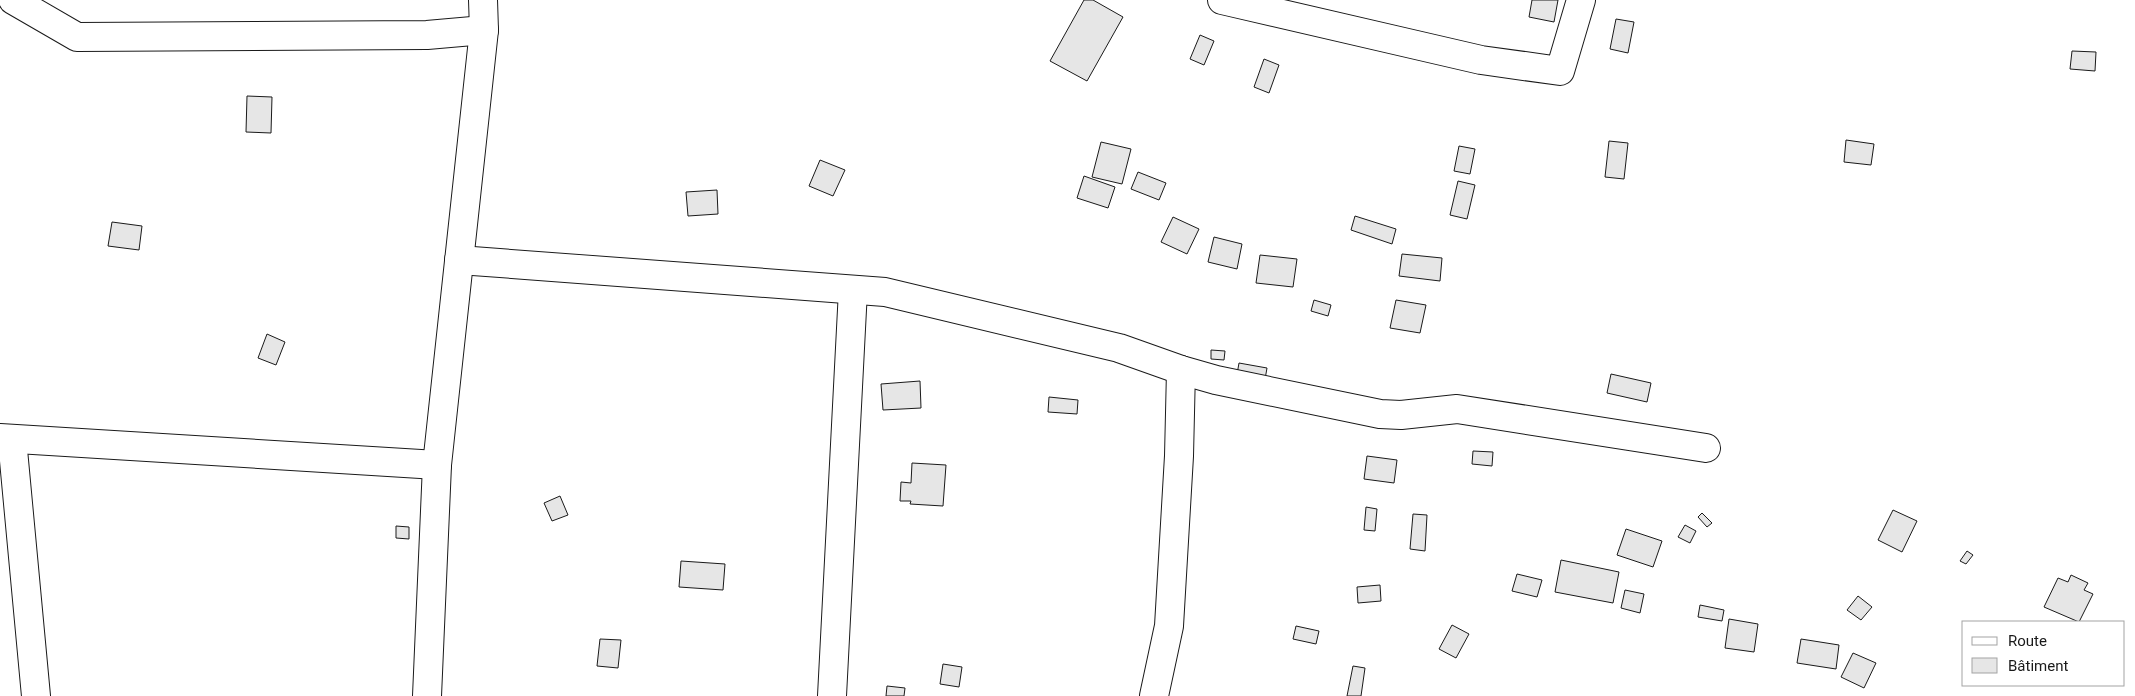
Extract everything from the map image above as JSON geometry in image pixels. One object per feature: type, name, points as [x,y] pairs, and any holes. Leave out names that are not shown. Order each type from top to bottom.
[{"type":"street","points":[[13,0],[77,37],[427,34],[484,30]]},
{"type":"street","points":[[427,696],[437,466],[484,30],[483,0]]},
{"type":"street","points":[[1222,0],[1481,60],[1560,71],[1581,0]]},
{"type":"street","points":[[459,260],[885,292],[1119,348],[1181,370],[1380,414],[1402,415],[1457,409],[1706,448]]},
{"type":"street","points":[[832,696],[853,290]]},
{"type":"street","points":[[1154,696],[1168,626],[1179,456],[1181,370]]},
{"type":"street","points":[[36,696],[6,439],[437,466]]},
{"type":"building","points":[[1084,0],[1093,0],[1123,17],[1087,81],[1050,61]]},
{"type":"building","points":[[1532,0],[1558,0],[1554,22],[1529,17]]},
{"type":"building","points":[[1616,19],[1634,22],[1628,53],[1610,49]]},
{"type":"building","points":[[1200,35],[1214,41],[1204,65],[1190,59]]},
{"type":"building","points":[[2072,51],[2096,52],[2095,71],[2070,69]]},
{"type":"building","points":[[1264,59],[1279,65],[1269,93],[1254,87]]},
{"type":"building","points":[[247,96],[272,97],[271,133],[246,132]]},
{"type":"building","points":[[1846,140],[1874,144],[1871,165],[1844,162]]},
{"type":"building","points":[[1609,141],[1628,143],[1624,179],[1605,177]]},
{"type":"building","points":[[1101,142],[1131,149],[1122,184],[1092,177]]},
{"type":"building","points":[[1459,146],[1475,149],[1470,174],[1454,171]]},
{"type":"building","points":[[820,160],[845,170],[833,196],[809,186]]},
{"type":"building","points":[[1138,172],[1166,183],[1159,200],[1131,189]]},
{"type":"building","points":[[1084,176],[1115,187],[1108,208],[1077,198]]},
{"type":"building","points":[[1458,181],[1475,185],[1467,219],[1450,215]]},
{"type":"building","points":[[717,190],[718,214],[688,216],[686,192]]},
{"type":"building","points":[[1355,216],[1396,229],[1392,244],[1351,230]]},
{"type":"building","points":[[1173,217],[1199,229],[1187,254],[1161,242]]},
{"type":"building","points":[[112,222],[142,226],[139,250],[108,246]]},
{"type":"building","points":[[1214,237],[1242,244],[1237,269],[1208,262]]},
{"type":"building","points":[[1402,254],[1442,258],[1440,281],[1399,276]]},
{"type":"building","points":[[1260,255],[1297,259],[1293,287],[1256,283]]},
{"type":"building","points":[[1314,300],[1331,305],[1328,316],[1311,311]]},
{"type":"building","points":[[1396,300],[1426,305],[1420,333],[1390,328]]},
{"type":"building","points":[[267,334],[285,342],[276,365],[258,358]]},
{"type":"building","points":[[1211,350],[1225,351],[1224,360],[1211,359]]},
{"type":"building","points":[[1239,363],[1267,368],[1264,385],[1236,380]]},
{"type":"building","points":[[1611,374],[1651,383],[1647,402],[1607,393]]},
{"type":"building","points":[[920,381],[921,408],[883,410],[881,384]]},
{"type":"building","points":[[1049,397],[1078,400],[1077,414],[1048,412]]},
{"type":"building","points":[[1473,451],[1493,452],[1492,466],[1472,464]]},
{"type":"building","points":[[1367,456],[1397,460],[1394,483],[1364,479]]},
{"type":"building","points":[[912,463],[946,465],[943,506],[910,504],[911,501],[900,501],[901,482],[911,483]]},
{"type":"building","points":[[560,496],[568,515],[552,521],[544,503]]},
{"type":"building","points":[[1366,507],[1377,509],[1375,531],[1364,530]]},
{"type":"building","points":[[1893,510],[1917,521],[1902,552],[1878,540]]},
{"type":"building","points":[[1702,513],[1712,523],[1707,527],[1698,517]]},
{"type":"building","points":[[1413,514],[1427,515],[1425,551],[1410,549]]},
{"type":"building","points":[[1685,525],[1696,531],[1690,543],[1678,537]]},
{"type":"building","points":[[396,526],[409,527],[409,539],[396,538]]},
{"type":"building","points":[[1626,529],[1662,541],[1653,567],[1617,555]]},
{"type":"building","points":[[1967,551],[1973,555],[1966,564],[1960,561]]},
{"type":"building","points":[[1561,560],[1619,572],[1613,603],[1555,592]]},
{"type":"building","points":[[681,561],[725,564],[723,590],[679,587]]},
{"type":"building","points":[[1517,574],[1542,580],[1537,597],[1512,591]]},
{"type":"building","points":[[2071,575],[2088,583],[2084,590],[2093,594],[2080,621],[2044,607],[2058,578],[2068,582]]},
{"type":"building","points":[[1380,585],[1381,601],[1358,603],[1357,587]]},
{"type":"building","points":[[1625,590],[1644,594],[1640,613],[1621,608]]},
{"type":"building","points":[[1858,596],[1872,607],[1861,620],[1847,610]]},
{"type":"building","points":[[1700,605],[1724,610],[1722,621],[1698,617]]},
{"type":"building","points":[[1729,619],[1758,624],[1754,652],[1725,648]]},
{"type":"building","points":[[1452,625],[1469,634],[1456,658],[1439,649]]},
{"type":"building","points":[[1296,626],[1319,631],[1316,644],[1293,639]]},
{"type":"building","points":[[600,639],[621,640],[618,668],[597,666]]},
{"type":"building","points":[[1801,639],[1839,645],[1836,669],[1797,663]]},
{"type":"building","points":[[1853,653],[1876,663],[1864,688],[1841,677]]},
{"type":"building","points":[[943,664],[962,667],[959,687],[940,684]]},
{"type":"building","points":[[1353,666],[1365,668],[1361,696],[1347,696]]},
{"type":"building","points":[[887,686],[905,688],[904,696],[886,696]]}]
